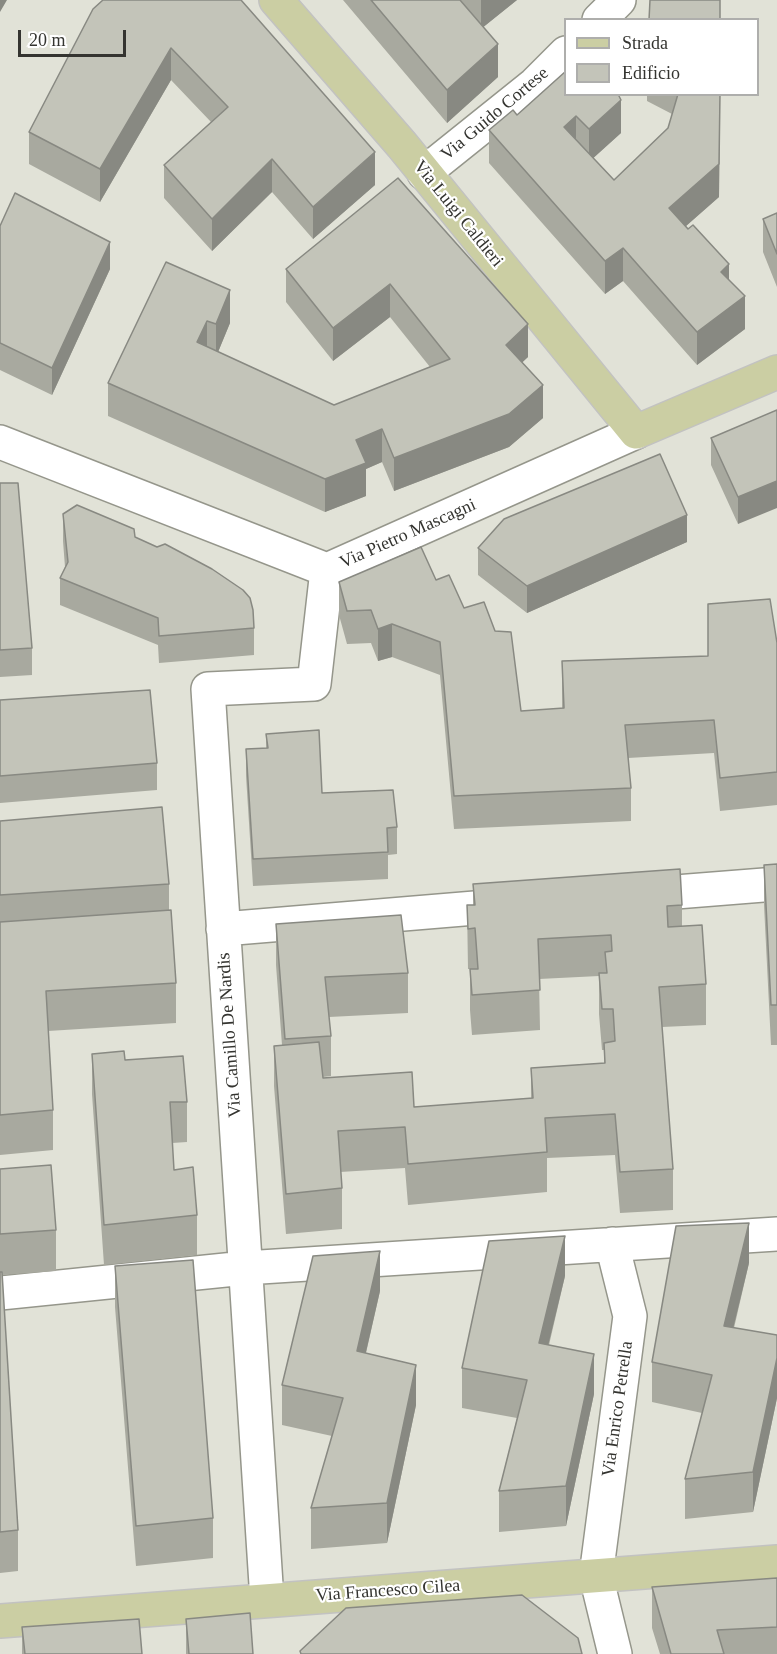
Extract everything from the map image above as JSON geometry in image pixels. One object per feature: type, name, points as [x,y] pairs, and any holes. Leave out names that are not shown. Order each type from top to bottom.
[{"type":"main road","name":"Via Luigi Caldieri","points":[[276,0],[424,173],[636,432]]},
{"type":"main road","name":"Via Pietro Mascagni","points":[[636,432],[777,372]]},
{"type":"main road","name":"Via Francesco Cilea","points":[[0,1621],[777,1562]]},
{"type":"street","points":[[601,18],[619,0]]},
{"type":"street","name":"Via Guido Cortese","points":[[424,173],[535,84],[564,55]]},
{"type":"street","name":"Via Pietro Mascagni","points":[[0,442],[327,570],[636,432]]},
{"type":"street","name":"Via Camillo De Nardis","points":[[267,1600],[208,689],[314,684],[327,570]]},
{"type":"street","points":[[612,897],[777,884]]},
{"type":"street","points":[[223,929],[541,903]]},
{"type":"street","points":[[0,1293],[245,1268],[777,1234]]},
{"type":"street","name":"Via Enrico Petrella","points":[[596,1576],[630,1316],[612,1244]]},
{"type":"street","points":[[596,1576],[615,1654]]},
{"type":"building","points":[[103,0],[241,0],[375,152],[313,207],[272,159],[212,219],[164,165],[228,107],[171,48],[100,169],[29,132],[93,9]]},
{"type":"building","points":[[371,0],[460,0],[498,44],[447,90]]},
{"type":"building","points":[[650,0],[720,0],[720,18],[649,18]]},
{"type":"building","points":[[564,73],[564,96],[619,96],[621,100],[589,129],[576,116],[564,127],[614,180],[668,128],[677,96],[720,96],[719,164],[669,208],[688,229],[693,225],[729,264],[721,272],[745,296],[697,332],[623,248],[605,261],[489,130],[513,110],[517,115]]},
{"type":"building","points":[[398,178],[528,324],[506,345],[543,385],[509,414],[394,458],[382,429],[356,440],[366,463],[325,479],[108,383],[166,262],[230,290],[216,324],[207,321],[197,342],[334,405],[450,359],[390,284],[333,328],[286,269]]},
{"type":"building","points":[[15,193],[110,242],[52,368],[0,343],[0,226]]},
{"type":"building","points":[[777,213],[777,254],[763,219]]},
{"type":"building","points":[[777,410],[777,481],[738,497],[711,438]]},
{"type":"building","points":[[660,454],[687,515],[527,586],[478,548],[504,519]]},
{"type":"building","points":[[0,483],[18,483],[32,648],[0,650]]},
{"type":"building","points":[[77,505],[134,529],[135,537],[157,547],[165,544],[212,569],[243,590],[250,598],[254,628],[159,636],[158,618],[60,578],[68,562],[63,514]]},
{"type":"building","points":[[421,547],[436,580],[449,575],[464,608],[484,602],[495,631],[511,632],[521,711],[564,708],[562,661],[708,656],[708,604],[770,599],[777,643],[777,772],[720,778],[714,720],[625,725],[631,788],[454,796],[440,642],[392,624],[378,629],[371,610],[347,611],[339,582]]},
{"type":"building","points":[[150,690],[157,763],[0,776],[0,700]]},
{"type":"building","points":[[319,730],[322,793],[393,790],[397,827],[387,828],[388,852],[253,859],[246,749],[268,748],[266,734]]},
{"type":"building","points":[[162,807],[169,884],[0,895],[0,821]]},
{"type":"building","points":[[777,864],[777,1005],[771,1005],[764,865]]},
{"type":"building","points":[[680,869],[682,905],[667,906],[668,927],[702,925],[706,984],[659,987],[673,1169],[620,1172],[615,1114],[545,1118],[547,1152],[408,1164],[405,1127],[338,1131],[342,1188],[286,1194],[274,1046],[319,1042],[323,1078],[412,1072],[414,1107],[533,1098],[531,1068],[605,1063],[604,1043],[615,1041],[613,1009],[602,1009],[599,973],[607,973],[605,952],[612,951],[611,935],[538,939],[540,990],[472,995],[470,969],[478,969],[475,928],[468,929],[467,905],[475,905],[473,884]]},
{"type":"building","points":[[171,910],[176,983],[46,991],[53,1110],[0,1115],[0,922]]},
{"type":"building","points":[[401,915],[408,973],[325,977],[331,1036],[285,1039],[276,924]]},
{"type":"building","points":[[124,1051],[125,1060],[183,1056],[187,1102],[170,1102],[174,1170],[193,1167],[197,1215],[104,1225],[92,1054]]},
{"type":"building","points":[[51,1165],[56,1230],[0,1234],[0,1169]]},
{"type":"building","points":[[749,1223],[724,1326],[777,1335],[777,1358],[753,1472],[685,1479],[712,1375],[652,1362],[676,1226]]},
{"type":"building","points":[[565,1236],[539,1343],[594,1354],[566,1486],[499,1491],[527,1380],[462,1368],[489,1241]]},
{"type":"building","points":[[380,1251],[357,1351],[416,1365],[387,1503],[311,1508],[343,1398],[282,1385],[313,1256]]},
{"type":"building","points":[[193,1260],[213,1518],[136,1526],[115,1266]]},
{"type":"building","points":[[0,1272],[2,1272],[18,1530],[0,1532]]},
{"type":"building","points":[[777,1578],[777,1627],[717,1630],[724,1654],[671,1654],[652,1587]]},
{"type":"building","points":[[522,1595],[578,1638],[582,1654],[301,1654],[300,1651],[346,1608]]},
{"type":"building","points":[[250,1613],[253,1654],[189,1654],[186,1619]]},
{"type":"building","points":[[139,1619],[142,1654],[25,1654],[22,1627]]}]
